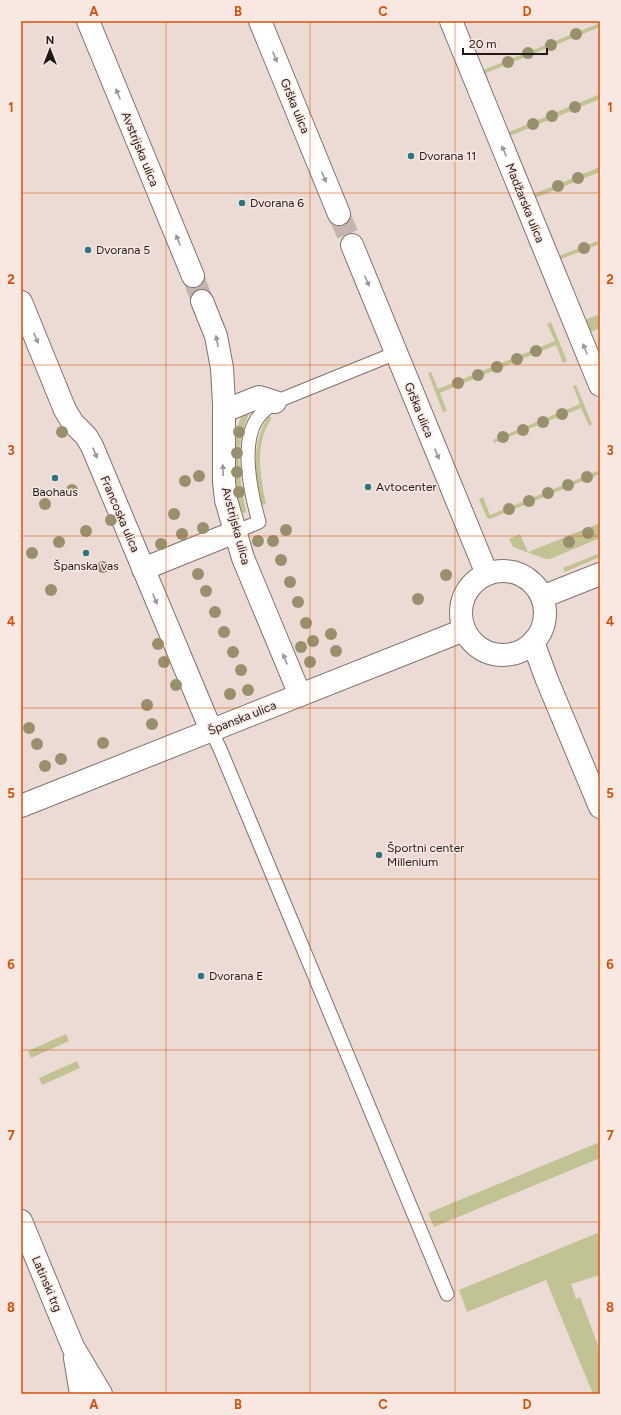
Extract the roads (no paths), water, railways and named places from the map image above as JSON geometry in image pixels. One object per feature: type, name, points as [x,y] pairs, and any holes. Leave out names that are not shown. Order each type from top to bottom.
[{"type":"street","name":"Avstrijska ulica","points":[[88,21],[193,276]]},
{"type":"street","name":"Grška ulica","points":[[260,21],[339,214]]},
{"type":"street","name":"Madžarska ulica","points":[[451,21],[600,385]]},
{"type":"street","name":"Grška ulica","points":[[352,245],[487,574]]},
{"type":"street","name":"Avstrijska ulica","points":[[202,301],[216,336],[222,368],[224,411],[224,482],[226,500],[243,558],[300,695]]},
{"type":"street","name":"Francoska ulica","points":[[21,302],[65,410],[73,423],[86,436],[92,446],[211,730]]},
{"type":"street","points":[[224,411],[259,397],[275,402]]},
{"type":"street","points":[[143,569],[235,532]]},
{"type":"street","points":[[509,571],[521,575],[535,586],[542,597],[545,618],[541,631],[533,642],[523,650],[511,654],[498,655],[486,652],[475,645],[464,630],[461,622],[460,612],[462,600],[467,590],[475,581],[487,574],[509,571]]},
{"type":"street","points":[[542,597],[600,574]]},
{"type":"street","name":"Španska ulica","points":[[21,806],[464,630]]},
{"type":"street","points":[[533,642],[600,807]]},
{"type":"street","name":"Latinski trg","points":[[21,1222],[73,1347],[101,1394]]},
{"type":"street","name":"Latinski trg","points":[[73,1347],[81,1394]]},
{"type":"lane","points":[[235,532],[259,522],[248,472],[248,450],[251,434],[256,420],[264,410],[275,402],[396,353]]},
{"type":"lane","points":[[211,730],[447,1294]]},
{"type":"tunnel","points":[[339,214],[352,245]]},
{"type":"tunnel","points":[[193,276],[202,301]]},
{"type":"place","name":"Dvorana 11","points":[[411,156]]},
{"type":"place","name":"Dvorana 6","points":[[242,203]]},
{"type":"place","name":"Dvorana 5","points":[[88,250]]},
{"type":"place","name":"Baohaus","points":[[55,478]]},
{"type":"place","name":"Avtocenter","points":[[368,487]]},
{"type":"place","name":"Španska vas","points":[[86,553]]},
{"type":"place","name":"Športni center Millenium","points":[[379,855]]},
{"type":"place","name":"Dvorana E","points":[[201,976]]}]
